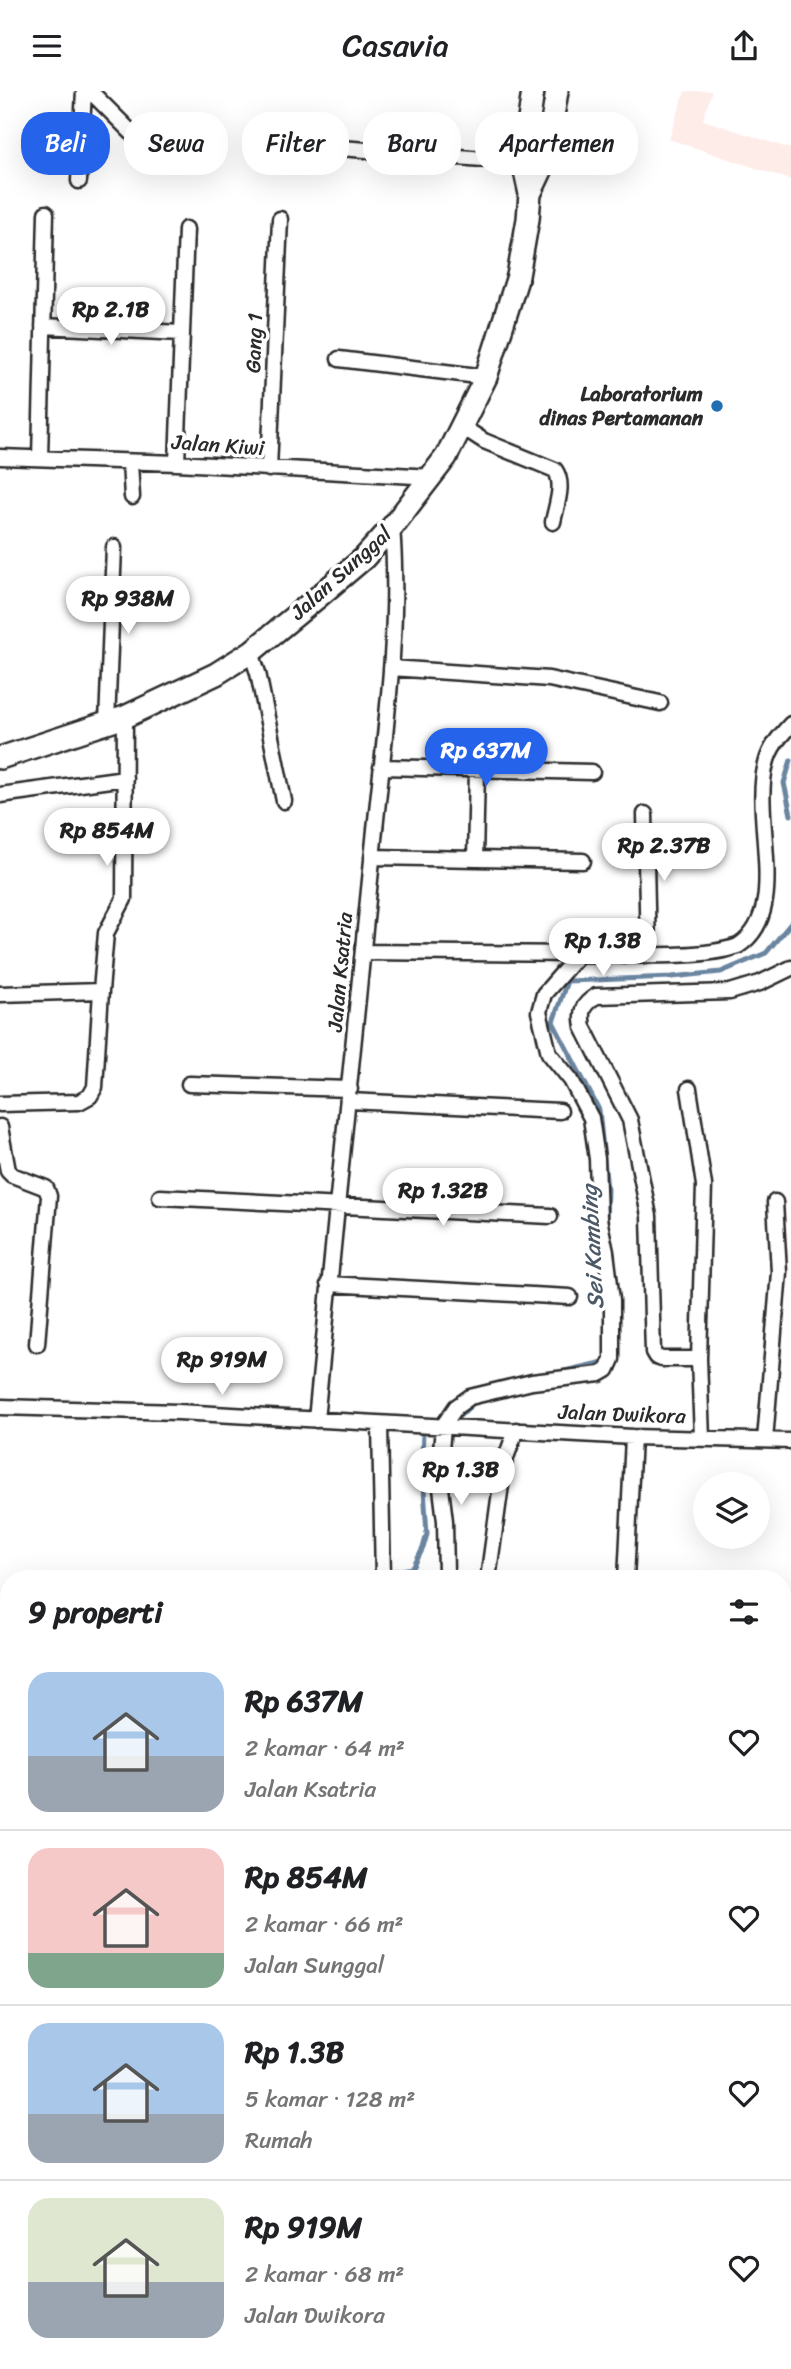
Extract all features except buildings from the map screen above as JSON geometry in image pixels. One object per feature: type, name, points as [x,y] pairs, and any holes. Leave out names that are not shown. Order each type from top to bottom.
[{"type":"main road","name":"Jalan Sunggal","points":[[530,112],[533,91]]},
{"type":"main road","name":"Jalan Sunggal","points":[[530,194],[546,160],[557,91]]},
{"type":"main road","name":"Jalan Sunggal","points":[[0,758],[116,720],[216,674],[251,652],[363,558],[392,527],[446,457],[486,377],[518,276],[530,194],[526,175]]},
{"type":"street","points":[[79,181],[84,91]]},
{"type":"street","points":[[90,91],[124,125]]},
{"type":"street","points":[[349,149],[475,158]]},
{"type":"street","points":[[40,458],[46,213]]},
{"type":"street","name":"Gang 1","points":[[269,470],[280,219]]},
{"type":"street","points":[[177,463],[186,229]]},
{"type":"street","points":[[43,326],[181,334]]},
{"type":"street","points":[[340,359],[486,377]]},
{"type":"street","points":[[461,426],[484,441],[555,470],[560,484],[553,522]]},
{"type":"street","name":"Jalan Kiwi","points":[[0,457],[177,463],[433,477]]},
{"type":"street","points":[[130,462],[132,496]]},
{"type":"street","name":"Jalan Ksatria","points":[[316,1420],[391,668],[396,576],[392,527]]},
{"type":"street","points":[[0,1104],[79,1102],[90,1097],[95,1087],[106,933],[123,906],[124,899],[125,778],[116,720],[114,547]]},
{"type":"street","points":[[251,652],[258,673],[284,801]]},
{"type":"street","points":[[391,668],[549,679],[660,703]]},
{"type":"street","points":[[363,952],[698,954],[737,946],[756,936],[772,920],[780,896],[781,873],[765,787],[765,766],[772,746],[791,724]]},
{"type":"street","points":[[381,767],[592,772]]},
{"type":"street","points":[[475,859],[477,770]]},
{"type":"street","points":[[0,795],[125,778]]},
{"type":"street","points":[[645,814],[648,953]]},
{"type":"street","points":[[372,857],[583,861]]},
{"type":"street","points":[[446,1570],[445,1521],[440,1480],[447,1427],[456,1407],[470,1397],[532,1382],[600,1374],[607,1370],[612,1359],[612,1300],[599,1219],[597,1159],[591,1118],[571,1080],[548,1053],[539,1012],[544,994],[579,954]]},
{"type":"street","points":[[699,1359],[662,1359],[656,1357],[653,1352],[649,1216],[630,1120],[583,1027],[580,1013],[586,1002],[596,996],[730,992],[760,983],[791,968]]},
{"type":"street","points":[[0,994],[101,991]]},
{"type":"street","points":[[189,1084],[559,1111]]},
{"type":"street","points":[[689,1089],[704,1185],[699,1359],[702,1438]]},
{"type":"street","points":[[0,1127],[8,1171],[46,1188],[49,1196],[37,1344]]},
{"type":"street","points":[[160,1197],[550,1216]]},
{"type":"street","points":[[765,1440],[779,1272],[775,1202]]},
{"type":"street","points":[[328,1284],[570,1297]]},
{"type":"street","name":"Jalan Dwikora","points":[[0,1407],[178,1412],[633,1437],[791,1441]]},
{"type":"street","points":[[380,1424],[383,1570]]},
{"type":"street","points":[[489,1570],[510,1430]]},
{"type":"street","points":[[626,1570],[633,1437]]},
{"type":"shaded area","points":[[685,91],[712,91],[703,120],[791,149],[791,180],[669,139]]},
{"type":"waterway","name":"Sei Kambing","points":[[791,760],[784,783],[791,815]]},
{"type":"waterway","name":"Sei Kambing","points":[[606,1225],[607,1189],[599,1110],[553,1022],[567,981],[672,977],[721,972],[766,953],[791,923]]},
{"type":"waterway","name":"Sei Kambing","points":[[560,1372],[608,1361]]},
{"type":"waterway","name":"Sei Kambing","points":[[450,1425],[479,1398]]},
{"type":"waterway","name":"Sei Kambing","points":[[402,1570],[413,1568],[427,1534],[422,1459],[423,1432],[427,1431]]},
{"type":"place","name":"Laboratorium dinas Pertamanan","points":[[717,406]]}]
